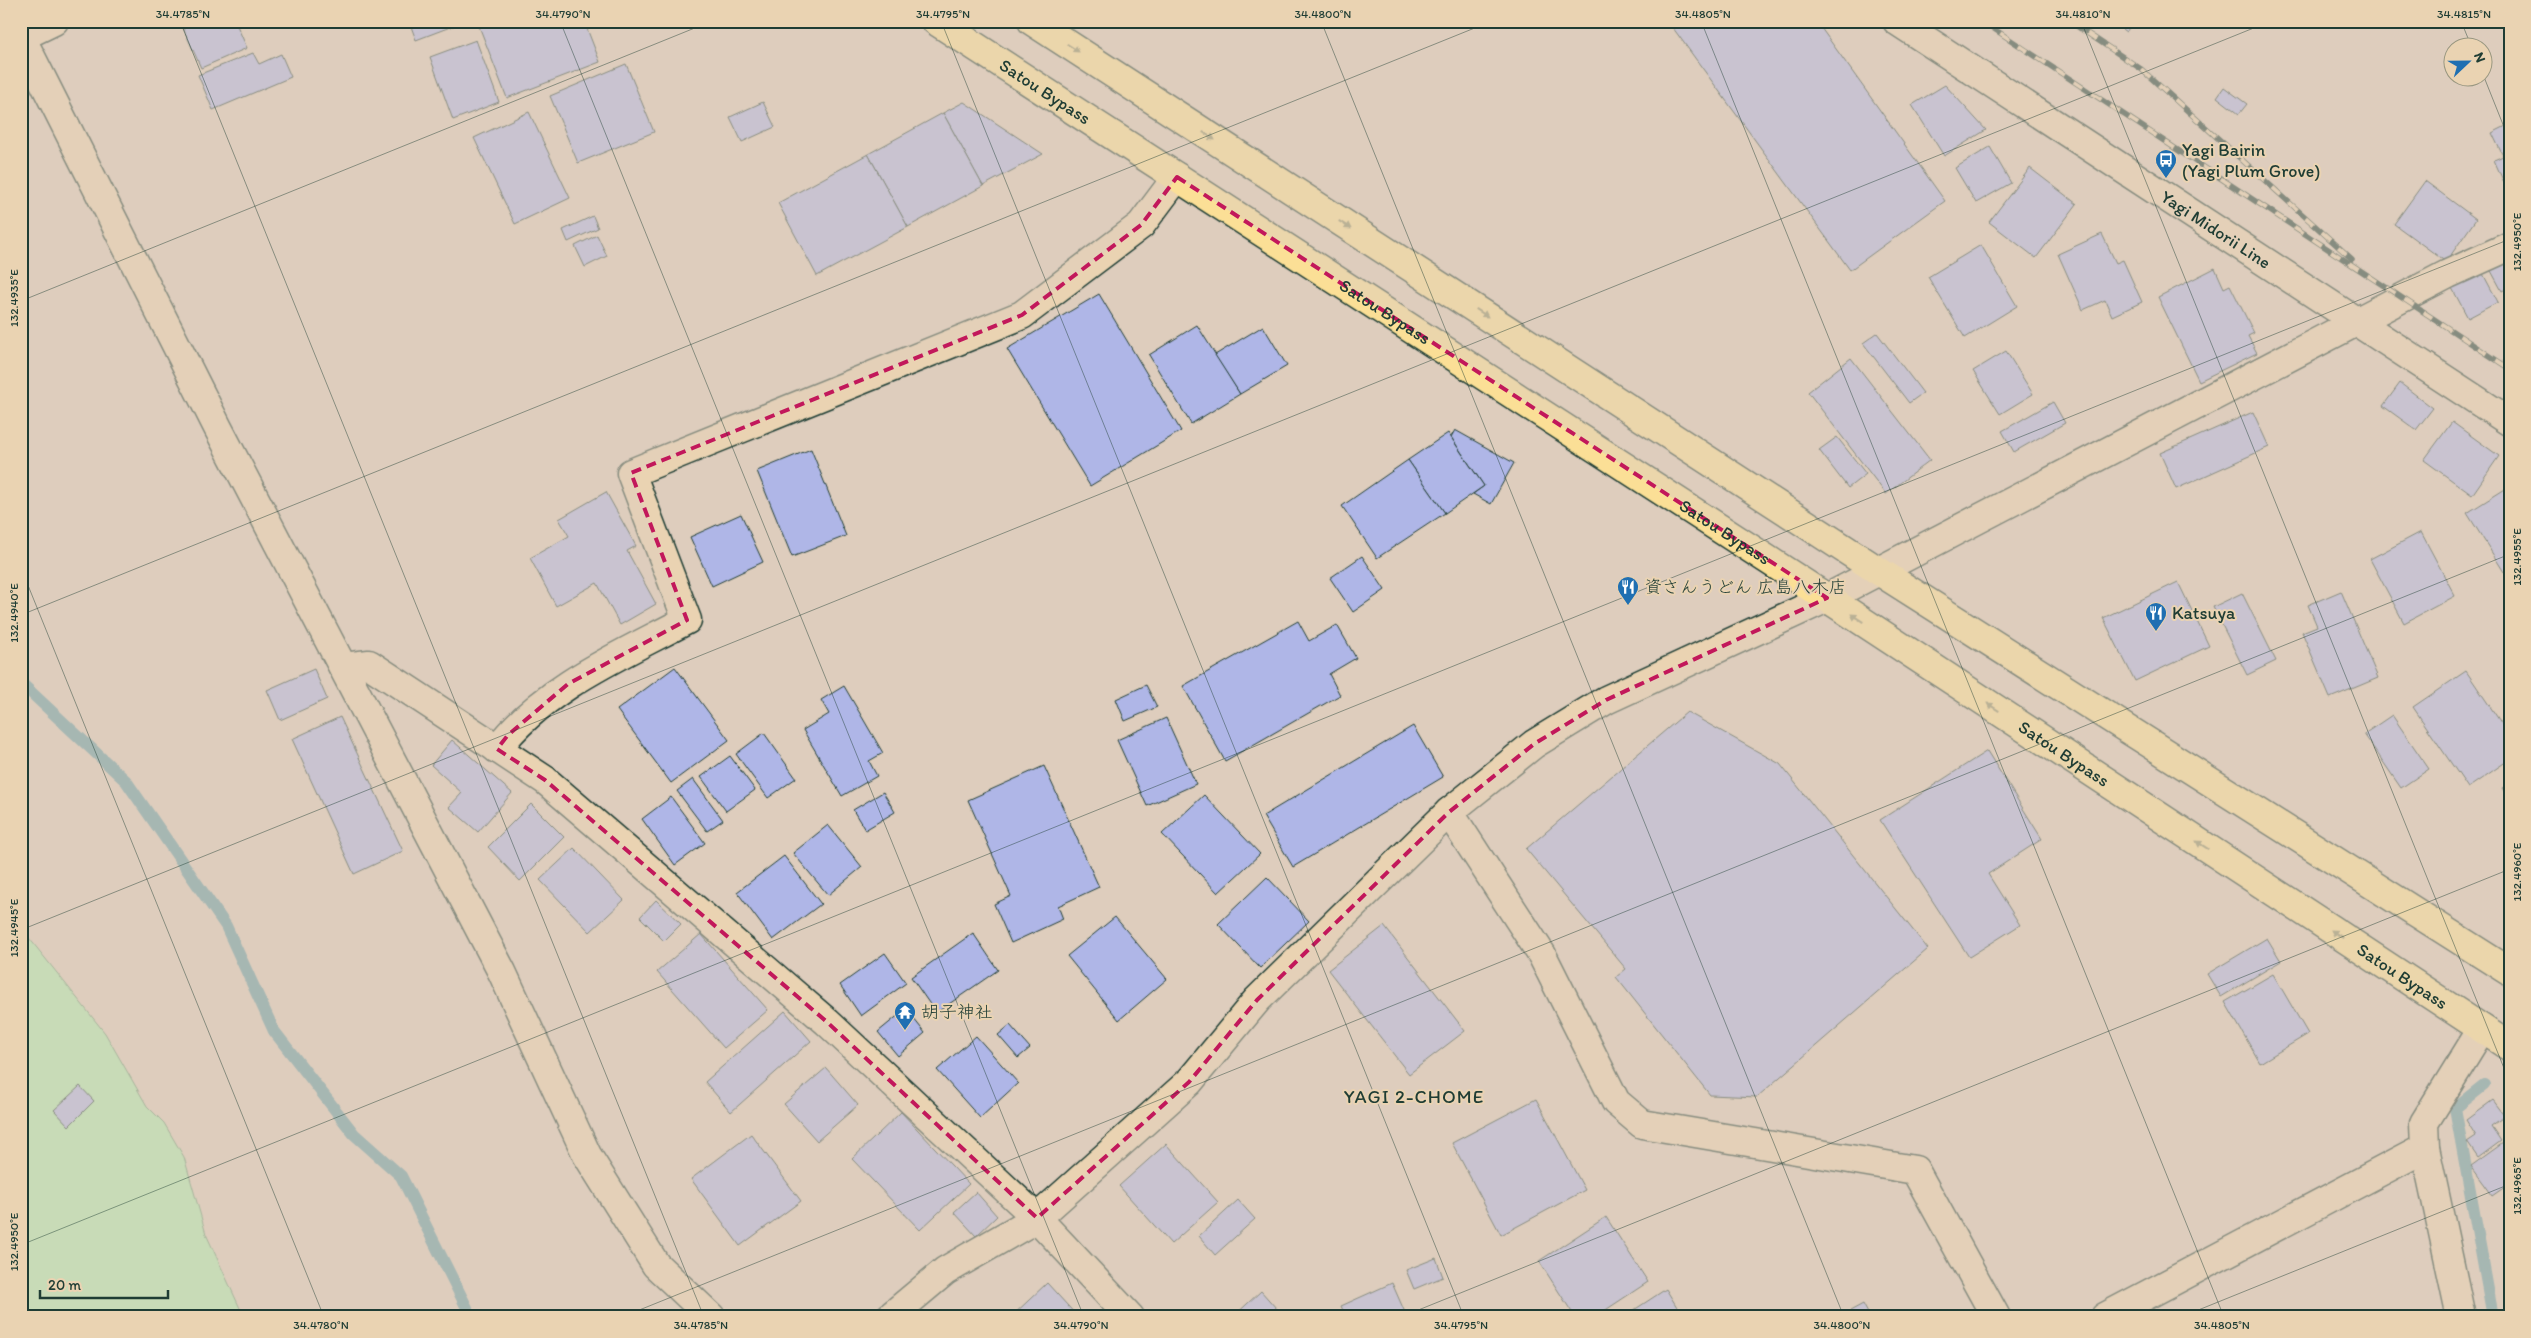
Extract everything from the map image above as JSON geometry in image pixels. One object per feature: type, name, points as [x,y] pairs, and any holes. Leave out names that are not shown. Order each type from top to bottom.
[{"type":"highway","name":"Satou Bypass","points":[[936,21],[1827,598],[2510,1047]]},
{"type":"highway","points":[[1032,21],[1877,570],[2510,972]]},
{"type":"street","points":[[54,21],[21,37],[218,428],[502,972],[587,1155],[656,1265],[711,1317]]},
{"type":"street","name":"Yagi Midorii Line","points":[[1897,21],[2510,422]]},
{"type":"street","points":[[497,749],[508,735],[568,684],[687,620],[631,473],[1022,315],[1141,225],[1177,177]]},
{"type":"street","points":[[890,1317],[944,1271],[1037,1218],[1189,1082],[1257,1000],[1449,812],[1534,744],[1606,700],[1827,598],[1877,570],[2448,274],[2510,246]]},
{"type":"street","points":[[343,667],[368,664],[545,780],[827,1022],[1037,1218],[1130,1317]]},
{"type":"street","points":[[1449,812],[1542,955],[1616,1102],[1642,1124],[1915,1170],[1996,1317]]},
{"type":"street","points":[[2461,1317],[2425,1148],[2424,1123],[2482,1029]]},
{"type":"street","points":[[2105,1317],[2425,1148]]},
{"type":"highlighted area","points":[[1177,177],[1827,598],[1606,700],[1534,744],[1449,812],[1257,1000],[1189,1082],[1037,1218],[827,1022],[545,780],[497,749],[508,735],[568,684],[687,620],[631,473],[1022,315],[1141,225]]},
{"type":"green space","points":[[21,928],[105,1033],[147,1106],[164,1123],[184,1157],[206,1234],[244,1317],[24,1317],[21,1314]]},
{"type":"building","points":[[180,21],[235,21],[247,48],[201,68]]},
{"type":"building","points":[[409,21],[466,21],[416,40]]},
{"type":"building","points":[[477,21],[584,21],[600,62],[507,98]]},
{"type":"building","points":[[1684,21],[1816,21],[1945,201],[1850,270],[1673,28]]},
{"type":"building","points":[[2111,21],[2134,21],[2126,32]]},
{"type":"building","points":[[476,40],[499,102],[453,120],[430,57]]},
{"type":"building","points":[[253,53],[259,64],[281,54],[291,77],[213,110],[198,75]]},
{"type":"building","points":[[626,64],[654,132],[578,163],[550,96]]},
{"type":"building","points":[[1945,85],[1986,130],[1944,156],[1912,105]]},
{"type":"building","points":[[2224,87],[2247,104],[2239,114],[2217,97]]},
{"type":"building","points":[[763,102],[775,127],[742,142],[730,117]]},
{"type":"building","points":[[964,102],[1043,154],[983,186],[943,113]]},
{"type":"building","points":[[529,112],[570,198],[515,224],[474,138]]},
{"type":"building","points":[[943,113],[983,186],[908,227],[868,154]]},
{"type":"building","points":[[2510,124],[2510,196],[2494,160],[2503,156],[2492,133]]},
{"type":"building","points":[[1990,147],[2011,183],[1976,203],[1955,168]]},
{"type":"building","points":[[868,154],[908,227],[817,276],[778,203]]},
{"type":"building","points":[[2030,168],[2077,204],[2036,258],[1989,222]]},
{"type":"building","points":[[2425,181],[2476,219],[2446,262],[2394,224]]},
{"type":"building","points":[[593,216],[598,228],[568,242],[563,230]]},
{"type":"building","points":[[2102,234],[2116,263],[2123,260],[2142,302],[2112,316],[2105,300],[2083,310],[2058,254]]},
{"type":"building","points":[[597,235],[607,256],[585,267],[575,246]]},
{"type":"building","points":[[1981,245],[2017,306],[1965,338],[1928,277]]},
{"type":"building","points":[[2510,258],[2510,287],[2502,291],[2490,269]]},
{"type":"building","points":[[2215,268],[2224,288],[2230,285],[2254,333],[2248,336],[2257,353],[2199,381],[2158,297]]},
{"type":"building","points":[[2482,272],[2498,302],[2468,318],[2452,288]]},
{"type":"building","points":[[1099,294],[1181,431],[1090,486],[1007,349]]},
{"type":"building","points":[[1197,325],[1240,394],[1191,424],[1149,355]]},
{"type":"building","points":[[1263,326],[1287,366],[1240,394],[1215,355]]},
{"type":"building","points":[[1877,333],[1923,393],[1909,403],[1863,343]]},
{"type":"building","points":[[2006,351],[2033,394],[2000,414],[1973,371]]},
{"type":"building","points":[[1851,358],[1930,460],[1886,494],[1808,392]]},
{"type":"building","points":[[2400,383],[2433,408],[2416,430],[2383,406]]},
{"type":"building","points":[[2053,402],[2065,423],[2014,452],[2002,431]]},
{"type":"building","points":[[2253,412],[2269,447],[2176,489],[2160,453]]},
{"type":"building","points":[[2452,422],[2499,456],[2472,495],[2424,460]]},
{"type":"building","points":[[1455,430],[1514,463],[1491,504],[1473,494],[1484,486],[1451,437]]},
{"type":"building","points":[[1448,433],[1484,486],[1445,513],[1408,460]]},
{"type":"building","points":[[1837,437],[1866,474],[1848,488],[1819,450]]},
{"type":"building","points":[[811,449],[846,536],[792,557],[757,471]]},
{"type":"building","points":[[1408,460],[1445,513],[1377,558],[1342,506]]},
{"type":"building","points":[[2510,486],[2510,568],[2504,572],[2467,513]]},
{"type":"building","points":[[606,492],[636,546],[627,551],[656,604],[620,625],[597,583],[556,606],[530,558],[569,536],[559,519]]},
{"type":"building","points":[[741,514],[763,562],[712,586],[690,537]]},
{"type":"building","points":[[2421,532],[2455,596],[2404,623],[2370,559]]},
{"type":"building","points":[[1362,556],[1385,590],[1353,612],[1330,578]]},
{"type":"building","name":"Katsuya","points":[[2178,582],[2209,646],[2135,681],[2103,618]]},
{"type":"building","points":[[2341,591],[2378,678],[2330,698],[2302,632],[2317,626],[2308,605]]},
{"type":"building","points":[[2242,593],[2276,661],[2247,675],[2213,607]]},
{"type":"building","points":[[1298,621],[1309,641],[1337,625],[1356,658],[1329,674],[1340,695],[1225,761],[1183,686]]},
{"type":"building","points":[[675,667],[729,740],[671,783],[617,710]]},
{"type":"building","points":[[314,669],[327,699],[280,720],[267,690]]},
{"type":"building","points":[[2466,671],[2510,736],[2510,759],[2468,788],[2413,707]]},
{"type":"building","points":[[1146,685],[1157,707],[1125,721],[1116,699]]},
{"type":"building","points":[[844,686],[883,753],[869,761],[877,776],[842,796],[803,730],[829,714],[821,700]]},
{"type":"building","points":[[1687,712],[1780,764],[1928,949],[1757,1097],[1710,1095],[1616,977],[1626,969],[1526,849]]},
{"type":"building","points":[[2392,715],[2429,769],[2401,788],[2364,734]]},
{"type":"building","points":[[340,717],[403,851],[354,874],[292,739]]},
{"type":"building","points":[[1166,718],[1196,784],[1147,806],[1117,740]]},
{"type":"building","points":[[1413,726],[1443,777],[1293,867],[1263,816]]},
{"type":"building","points":[[764,733],[796,778],[768,798],[736,754]]},
{"type":"building","points":[[452,740],[512,793],[478,832],[449,807],[462,793],[431,765]]},
{"type":"building","points":[[1987,751],[2042,839],[1988,874],[2020,925],[1969,957],[1880,820]]},
{"type":"building","points":[[730,756],[755,790],[726,811],[701,777]]},
{"type":"building","points":[[1044,766],[1099,887],[1058,906],[1063,919],[1011,943],[994,904],[1011,896],[968,800]]},
{"type":"building","points":[[693,779],[723,820],[707,831],[677,791]]},
{"type":"building","points":[[2510,783],[2510,800],[2502,788]]},
{"type":"building","points":[[883,792],[895,812],[865,830],[853,810]]},
{"type":"building","points":[[1204,795],[1260,854],[1218,893],[1162,834]]},
{"type":"building","points":[[671,797],[705,843],[675,865],[642,819]]},
{"type":"building","points":[[531,804],[564,837],[520,881],[488,847]]},
{"type":"building","points":[[828,825],[862,867],[828,895],[793,853]]},
{"type":"building","points":[[574,848],[624,900],[590,932],[540,880]]},
{"type":"building","points":[[784,856],[821,904],[773,940],[737,892]]},
{"type":"building","points":[[1267,877],[1309,921],[1260,968],[1218,924]]},
{"type":"building","points":[[656,900],[681,924],[664,941],[640,917]]},
{"type":"building","points":[[1115,917],[1167,979],[1119,1020],[1067,956]]},
{"type":"building","points":[[1384,926],[1465,1031],[1409,1074],[1328,970]]},
{"type":"building","points":[[973,933],[998,970],[936,1013],[911,977]]},
{"type":"building","points":[[701,934],[768,1010],[724,1048],[657,972]]},
{"type":"building","points":[[2267,938],[2281,961],[2221,997],[2207,974]]},
{"type":"building","points":[[885,953],[906,983],[861,1016],[840,985]]},
{"type":"building","points":[[2273,974],[2308,1034],[2260,1063],[2225,1002]]},
{"type":"building","points":[[906,1009],[925,1033],[898,1056],[878,1032]]},
{"type":"building","points":[[785,1011],[811,1041],[731,1112],[705,1082]]},
{"type":"building","points":[[1010,1025],[1030,1048],[1018,1058],[998,1035]]},
{"type":"building","points":[[976,1036],[1018,1083],[980,1118],[937,1070]]},
{"type":"building","points":[[826,1068],[858,1105],[817,1141],[784,1104]]},
{"type":"building","points":[[80,1086],[94,1101],[69,1126],[54,1110]]},
{"type":"building","points":[[1536,1099],[1585,1190],[1501,1235],[1452,1143]]},
{"type":"building","points":[[2493,1100],[2505,1116],[2491,1126],[2501,1141],[2478,1158],[2467,1142],[2476,1136],[2466,1120]]},
{"type":"building","points":[[901,1112],[969,1184],[920,1230],[852,1159]]},
{"type":"building","points":[[751,1134],[801,1201],[740,1246],[691,1179]]},
{"type":"building","points":[[2510,1138],[2510,1184],[2493,1196],[2471,1166]]},
{"type":"building","points":[[1166,1144],[1218,1202],[1171,1244],[1119,1186]]},
{"type":"building","points":[[976,1192],[997,1216],[976,1236],[954,1212]]},
{"type":"building","points":[[1238,1200],[1255,1219],[1215,1255],[1199,1236]]},
{"type":"building","points":[[1606,1217],[1648,1282],[1595,1317],[1575,1317],[1539,1261]]},
{"type":"building","points":[[1436,1258],[1443,1277],[1414,1289],[1406,1270]]},
{"type":"building","points":[[1047,1283],[1078,1317],[1011,1317]]},
{"type":"building","points":[[1392,1283],[1407,1317],[1346,1317],[1341,1306]]},
{"type":"building","points":[[1666,1289],[1683,1317],[1634,1317],[1631,1312]]},
{"type":"building","points":[[1261,1291],[1284,1317],[1233,1317]]},
{"type":"building","points":[[1863,1304],[1870,1317],[1839,1317]]},
{"type":"waterway","points":[[21,683],[126,781],[226,926],[274,1031],[354,1134],[401,1176],[467,1308],[468,1317]]},
{"type":"waterway","points":[[2484,1085],[2455,1108],[2493,1317]]},
{"type":"railway","points":[[1982,21],[2510,369]]},
{"type":"railway","points":[[2069,21],[2141,69],[2352,259]]},
{"type":"place","name":"Yagi Bairin (Yagi Plum Grove)","points":[[2166,179]]},
{"type":"place","name":"資さんうどん 広島八木店","points":[[1628,606]]},
{"type":"place","name":"Katsuya","points":[[2156,632]]},
{"type":"place","name":"胡子神社","points":[[905,1031]]},
{"type":"district","name":"YAGI 2-CHOME","points":[[1414,1096]]}]
